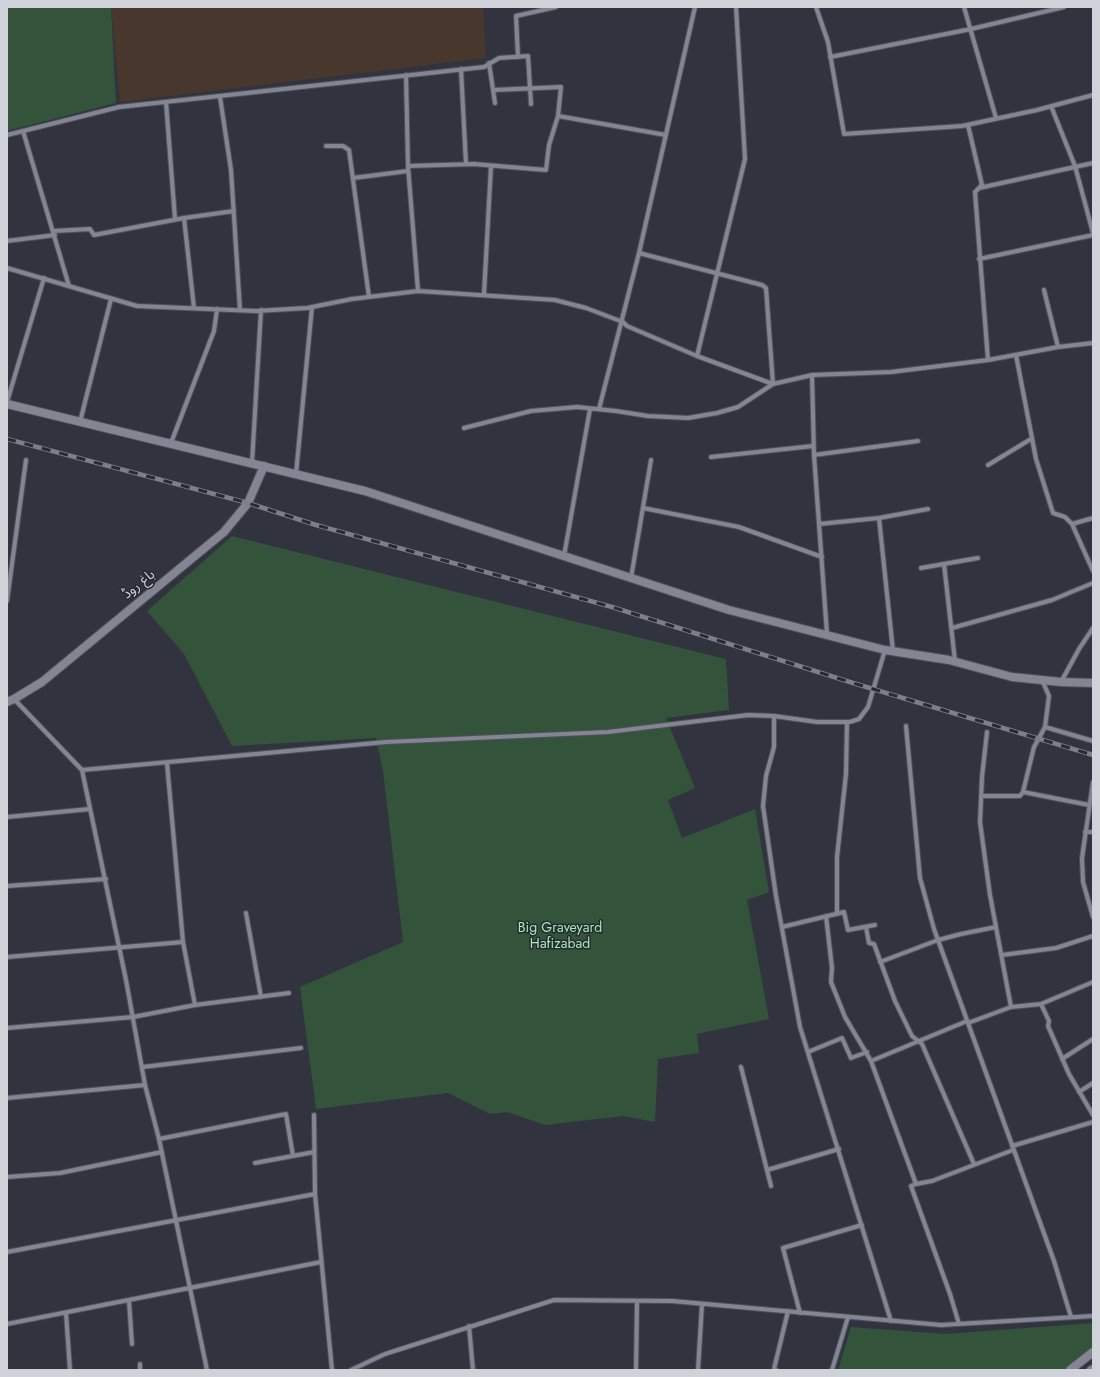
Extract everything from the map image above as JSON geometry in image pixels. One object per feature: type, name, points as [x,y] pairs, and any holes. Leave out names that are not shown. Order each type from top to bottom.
[{"type":"street","points":[[518,57],[516,16],[556,7]]},
{"type":"street","points":[[599,409],[639,253],[695,7]]},
{"type":"street","points":[[697,356],[716,273],[745,160],[736,7]]},
{"type":"street","points":[[816,7],[828,42],[844,134],[968,125],[1093,95]]},
{"type":"street","points":[[964,7],[996,118]]},
{"type":"street","points":[[830,57],[971,29],[1064,7]]},
{"type":"street","points":[[7,135],[119,107],[220,97],[461,69],[484,66],[499,58],[528,56],[531,104]]},
{"type":"street","points":[[489,64],[495,103]]},
{"type":"street","points":[[461,69],[466,164]]},
{"type":"street","points":[[406,75],[408,171],[418,291]]},
{"type":"street","points":[[408,166],[466,164],[546,170],[549,145],[558,116],[561,87],[494,90]]},
{"type":"street","points":[[220,97],[232,170],[240,310]]},
{"type":"street","points":[[166,102],[175,219]]},
{"type":"street","points":[[979,259],[1093,234],[1075,166],[1051,106]]},
{"type":"street","points":[[558,116],[666,135]]},
{"type":"street","points":[[968,125],[982,186],[975,192],[988,360]]},
{"type":"street","points":[[23,130],[69,286]]},
{"type":"street","points":[[326,146],[343,146],[349,150],[369,297]]},
{"type":"street","points":[[978,188],[1032,178],[1075,166],[1093,163]]},
{"type":"street","points":[[484,294],[491,166]]},
{"type":"street","points":[[353,178],[408,171]]},
{"type":"street","points":[[7,241],[90,229],[94,235],[175,219],[234,211]]},
{"type":"street","points":[[184,218],[194,308]]},
{"type":"street","points":[[639,253],[762,285],[766,288],[773,384]]},
{"type":"street","points":[[7,268],[137,306],[261,310],[312,307],[369,297],[418,291],[484,294],[555,300],[586,308],[622,322],[627,326],[697,356],[773,384]]},
{"type":"street","points":[[44,278],[7,403],[365,491],[729,610],[889,651],[955,662],[1012,677],[1062,682],[1093,683]]},
{"type":"street","points":[[1044,290],[1058,347]]},
{"type":"street","points":[[80,422],[111,298]]},
{"type":"street","points":[[296,474],[312,307]]},
{"type":"street","points":[[171,444],[214,330],[217,309]]},
{"type":"street","points":[[252,464],[261,310]]},
{"type":"street","points":[[464,428],[531,411],[577,408],[599,409],[648,416],[688,418],[717,414],[738,407],[773,384],[812,375],[891,372],[988,360],[1058,347],[1093,343]]},
{"type":"street","points":[[1016,355],[1031,439],[1053,514],[1065,517],[1072,524],[1093,571]]},
{"type":"street","points":[[812,375],[813,446],[827,634]]},
{"type":"street","points":[[564,556],[590,409]]},
{"type":"street","points":[[988,465],[1031,439]]},
{"type":"street","points":[[814,455],[918,441]]},
{"type":"street","points":[[711,456],[813,446]]},
{"type":"street","points":[[7,601],[26,460]]},
{"type":"street","points":[[631,578],[651,460]]},
{"type":"street","name":"باغ روڈ","points":[[11,700],[42,682],[224,532],[248,503],[264,466]]},
{"type":"street","points":[[643,508],[739,527],[822,557]]},
{"type":"street","points":[[819,524],[879,518],[928,509]]},
{"type":"street","points":[[82,770],[386,742],[608,732],[748,715],[774,716],[818,722],[848,722],[859,719],[868,707],[889,651],[879,518]]},
{"type":"street","points":[[1072,524],[1093,518]]},
{"type":"street","points":[[921,568],[978,558]]},
{"type":"street","points":[[944,564],[955,662]]},
{"type":"street","points":[[952,628],[1052,600],[1093,583]]},
{"type":"street","points":[[1062,682],[1078,649],[1093,628]]},
{"type":"street","points":[[981,796],[1020,796],[1023,792],[1034,747],[1045,727],[1049,696],[1042,680]]},
{"type":"street","points":[[11,700],[82,770],[106,879],[146,1085],[162,1152],[207,1370]]},
{"type":"street","points":[[774,716],[774,747],[766,776],[763,806],[782,927],[800,1027],[891,1321]]},
{"type":"street","points":[[837,914],[837,857],[846,774],[848,722]]},
{"type":"street","points":[[906,726],[920,878],[938,940],[1054,1261],[1070,1317]]},
{"type":"street","points":[[1045,727],[1093,742]]},
{"type":"street","points":[[988,732],[981,796],[980,822],[990,895],[1011,1007]]},
{"type":"street","points":[[167,763],[183,942],[195,1006]]},
{"type":"street","points":[[1093,782],[1082,858],[1083,882],[1093,917]]},
{"type":"street","points":[[1023,792],[1089,805]]},
{"type":"street","points":[[7,816],[90,809]]},
{"type":"street","points":[[1085,832],[1093,832]]},
{"type":"street","points":[[7,886],[106,879]]},
{"type":"street","points":[[782,927],[844,912],[848,930],[875,925]]},
{"type":"street","points":[[246,913],[261,997]]},
{"type":"street","points":[[826,916],[832,968],[831,982],[845,1017],[871,1061],[916,1184]]},
{"type":"street","points":[[866,927],[869,943],[874,944],[895,1001],[912,1036],[922,1044],[974,1164]]},
{"type":"street","points":[[880,962],[938,940],[996,927]]},
{"type":"street","points":[[1002,955],[1056,948],[1093,936]]},
{"type":"street","points":[[7,958],[183,942]]},
{"type":"street","points":[[871,1061],[967,1022],[1011,1007],[1041,1004],[1093,982]]},
{"type":"street","points":[[7,1028],[133,1017],[195,1006],[289,994]]},
{"type":"street","points":[[1041,1004],[1049,1021],[1048,1026],[1062,1059],[1093,1115]]},
{"type":"street","points":[[808,1052],[842,1038],[851,1058],[867,1052]]},
{"type":"street","points":[[1062,1059],[1093,1039]]},
{"type":"street","points":[[143,1067],[301,1048]]},
{"type":"street","points":[[741,1067],[771,1186]]},
{"type":"street","points":[[1079,1092],[1093,1083]]},
{"type":"street","points":[[7,1098],[146,1085]]},
{"type":"street","points":[[159,1139],[286,1114],[293,1156]]},
{"type":"street","points":[[314,1115],[315,1194],[332,1370]]},
{"type":"street","points":[[959,1324],[950,1294],[911,1186],[932,1181],[1012,1148],[1093,1122]]},
{"type":"street","points":[[767,1170],[839,1149]]},
{"type":"street","points":[[7,1176],[60,1173],[162,1152]]},
{"type":"street","points":[[255,1163],[314,1152]]},
{"type":"street","points":[[7,1252],[175,1219],[315,1194]]},
{"type":"street","points":[[800,1313],[783,1248],[862,1225]]},
{"type":"street","points":[[7,1324],[321,1262]]},
{"type":"street","points":[[129,1300],[132,1344]]},
{"type":"street","points":[[351,1370],[385,1354],[554,1300],[637,1301],[702,1304],[942,1325],[1093,1316]]},
{"type":"street","points":[[636,1370],[637,1301]]},
{"type":"street","points":[[698,1370],[702,1304]]},
{"type":"street","points":[[776,1370],[774,1369],[788,1312]]},
{"type":"street","points":[[66,1313],[70,1370]]},
{"type":"street","points":[[832,1370],[848,1317]]},
{"type":"street","points":[[469,1326],[473,1370]]},
{"type":"street","points":[[1070,1370],[1093,1352]]},
{"type":"street","points":[[140,1364],[140,1370]]},
{"type":"shaded area","points":[[111,7],[483,7],[486,58],[120,102]]},
{"type":"green space","points":[[7,7],[111,7],[116,103],[7,131]]},
{"type":"green space","name":"Big Graveyard Hafizabad","points":[[232,536],[726,659],[729,710],[666,718],[695,788],[668,800],[682,838],[755,809],[769,892],[747,900],[769,1019],[697,1034],[699,1053],[658,1059],[655,1122],[623,1116],[545,1125],[507,1112],[490,1114],[448,1093],[316,1109],[300,987],[403,942],[383,771],[376,738],[232,746],[184,654],[147,611]]},
{"type":"green space","points":[[1093,1323],[1093,1347],[1063,1370],[838,1370],[851,1327],[945,1334]]},
{"type":"railway","points":[[7,439],[248,503],[316,525],[612,607],[853,683],[1093,755]]}]
